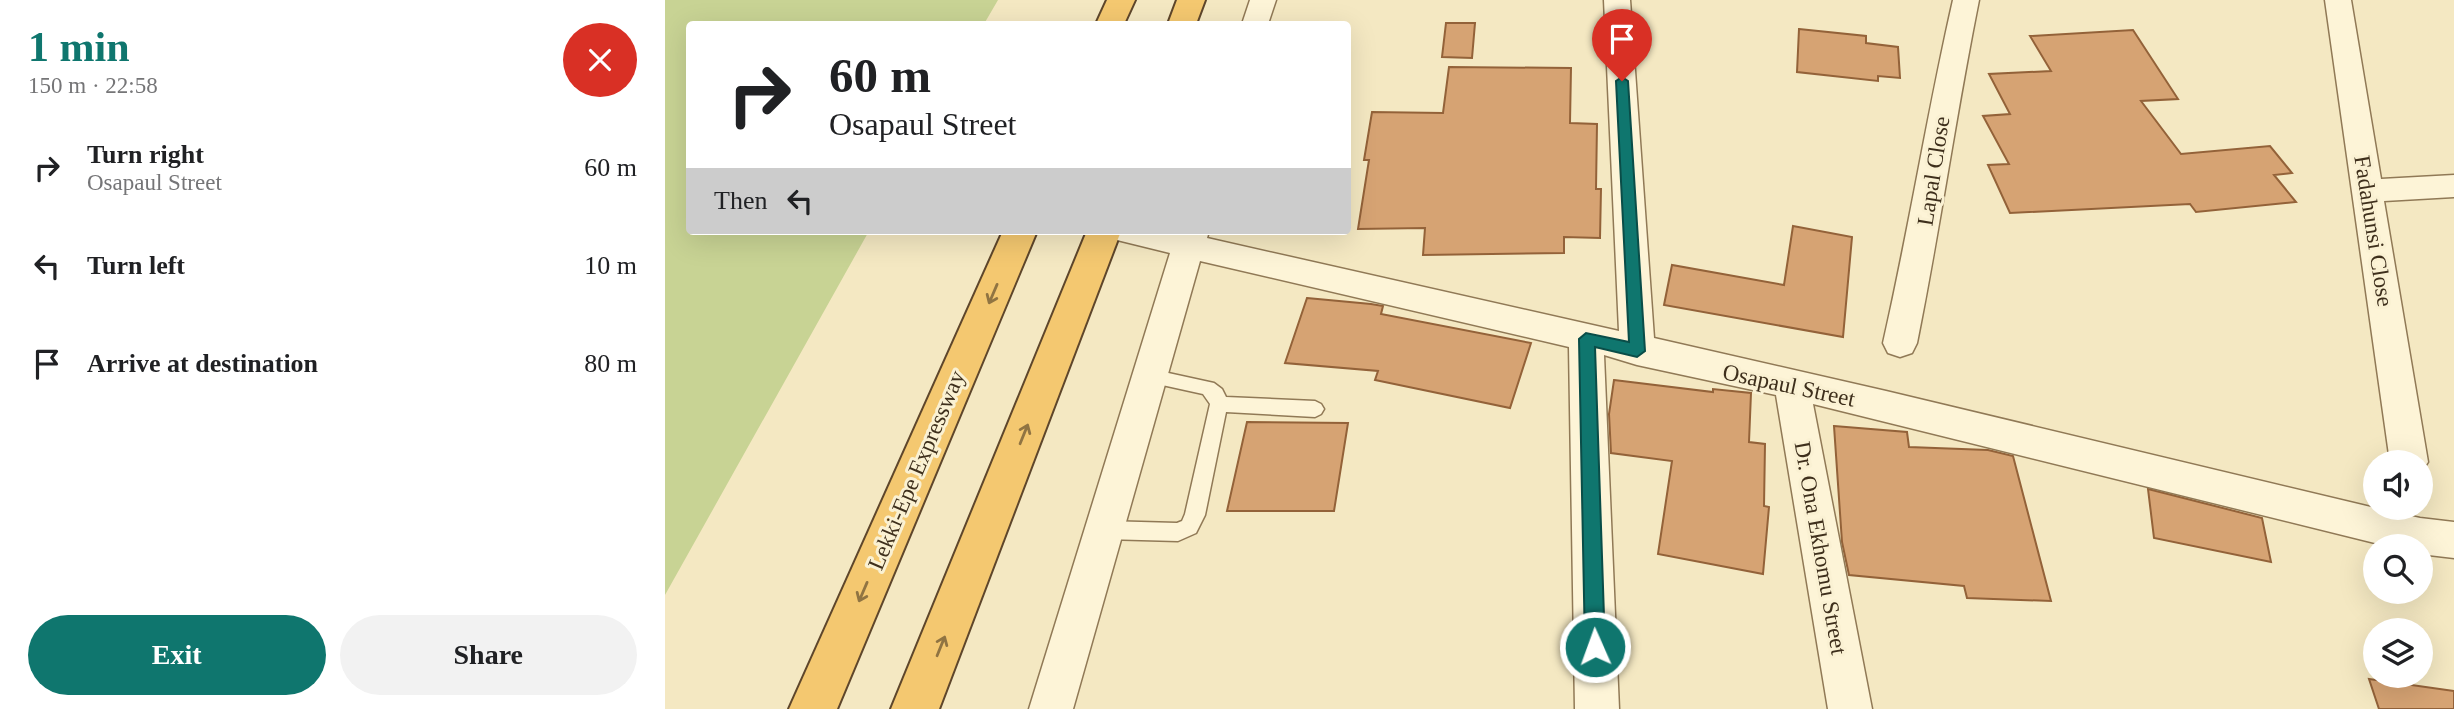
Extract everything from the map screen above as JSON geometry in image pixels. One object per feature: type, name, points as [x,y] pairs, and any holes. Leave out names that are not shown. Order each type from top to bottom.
[{"type":"highway","points":[[1111,21],[1121,0]]},
{"type":"highway","points":[[1183,21],[1191,0]]},
{"type":"highway","name":"Lekki-Epe Expressway","points":[[813,709],[1018,235]]},
{"type":"highway","points":[[915,709],[1102,235]]},
{"type":"street","points":[[1256,21],[1263,0]]},
{"type":"street","points":[[1617,0],[1637,351]]},
{"type":"street","name":"Lapal Close","points":[[1900,343],[1924,231],[1942,111],[1966,0]]},
{"type":"street","name":"Fadahunsi Close","points":[[2338,0],[2407,450]]},
{"type":"street","points":[[2367,190],[2415,190],[2454,186]]},
{"type":"street","name":"Osapaul Street","points":[[1162,235],[1191,238],[1637,351],[2430,528]]},
{"type":"street","points":[[1051,709],[1191,238]]},
{"type":"street","points":[[1586,339],[1597,709]]},
{"type":"street","name":"Dr. Ona Ekhomu Street","points":[[1792,386],[1850,709]]},
{"type":"lane","points":[[1104,530],[1178,532],[1189,527],[1195,514],[1219,404],[1216,394],[1208,388],[1150,376]]},
{"type":"lane","points":[[1219,404],[1315,409]]},
{"type":"green space","points":[[665,0],[998,0],[986,21],[686,21],[686,235],[867,235],[665,595]]},
{"type":"building","points":[[1446,23],[1475,23],[1472,58],[1442,57]]},
{"type":"building","points":[[1799,29],[1866,36],[1866,43],[1898,47],[1900,78],[1878,76],[1878,81],[1797,72]]},
{"type":"building","points":[[2133,30],[2178,99],[2141,101],[2181,154],[2270,146],[2292,173],[2274,175],[2296,202],[2196,212],[2190,204],[2010,213],[1988,165],[2009,164],[1983,116],[2010,114],[1989,74],[2051,71],[2030,36]]},
{"type":"building","points":[[1449,67],[1571,68],[1570,123],[1597,124],[1596,189],[1601,189],[1600,238],[1564,237],[1564,253],[1423,255],[1425,228],[1358,229],[1369,160],[1364,160],[1372,112],[1443,113]]},
{"type":"building","points":[[1793,226],[1852,237],[1843,337],[1664,305],[1672,265],[1784,285]]},
{"type":"building","points":[[1307,298],[1383,306],[1381,314],[1531,343],[1510,408],[1375,380],[1378,371],[1285,363]]},
{"type":"building","points":[[1614,380],[1713,392],[1713,389],[1751,393],[1749,442],[1765,444],[1764,506],[1769,507],[1763,574],[1658,554],[1672,461],[1611,453],[1609,414]]},
{"type":"building","points":[[1247,422],[1348,423],[1334,511],[1227,511]]},
{"type":"building","points":[[1834,426],[1907,432],[1909,447],[1988,450],[2013,456],[2051,601],[1967,598],[1964,586],[1849,575],[1842,542]]},
{"type":"building","points":[[2148,489],[2262,518],[2271,562],[2154,538]]},
{"type":"building","points":[[2372,688],[2433,688],[2454,691],[2454,709],[2379,709]]},
{"type":"route","points":[[1595,647],[1586,339],[1637,351],[1622,81]]}]
